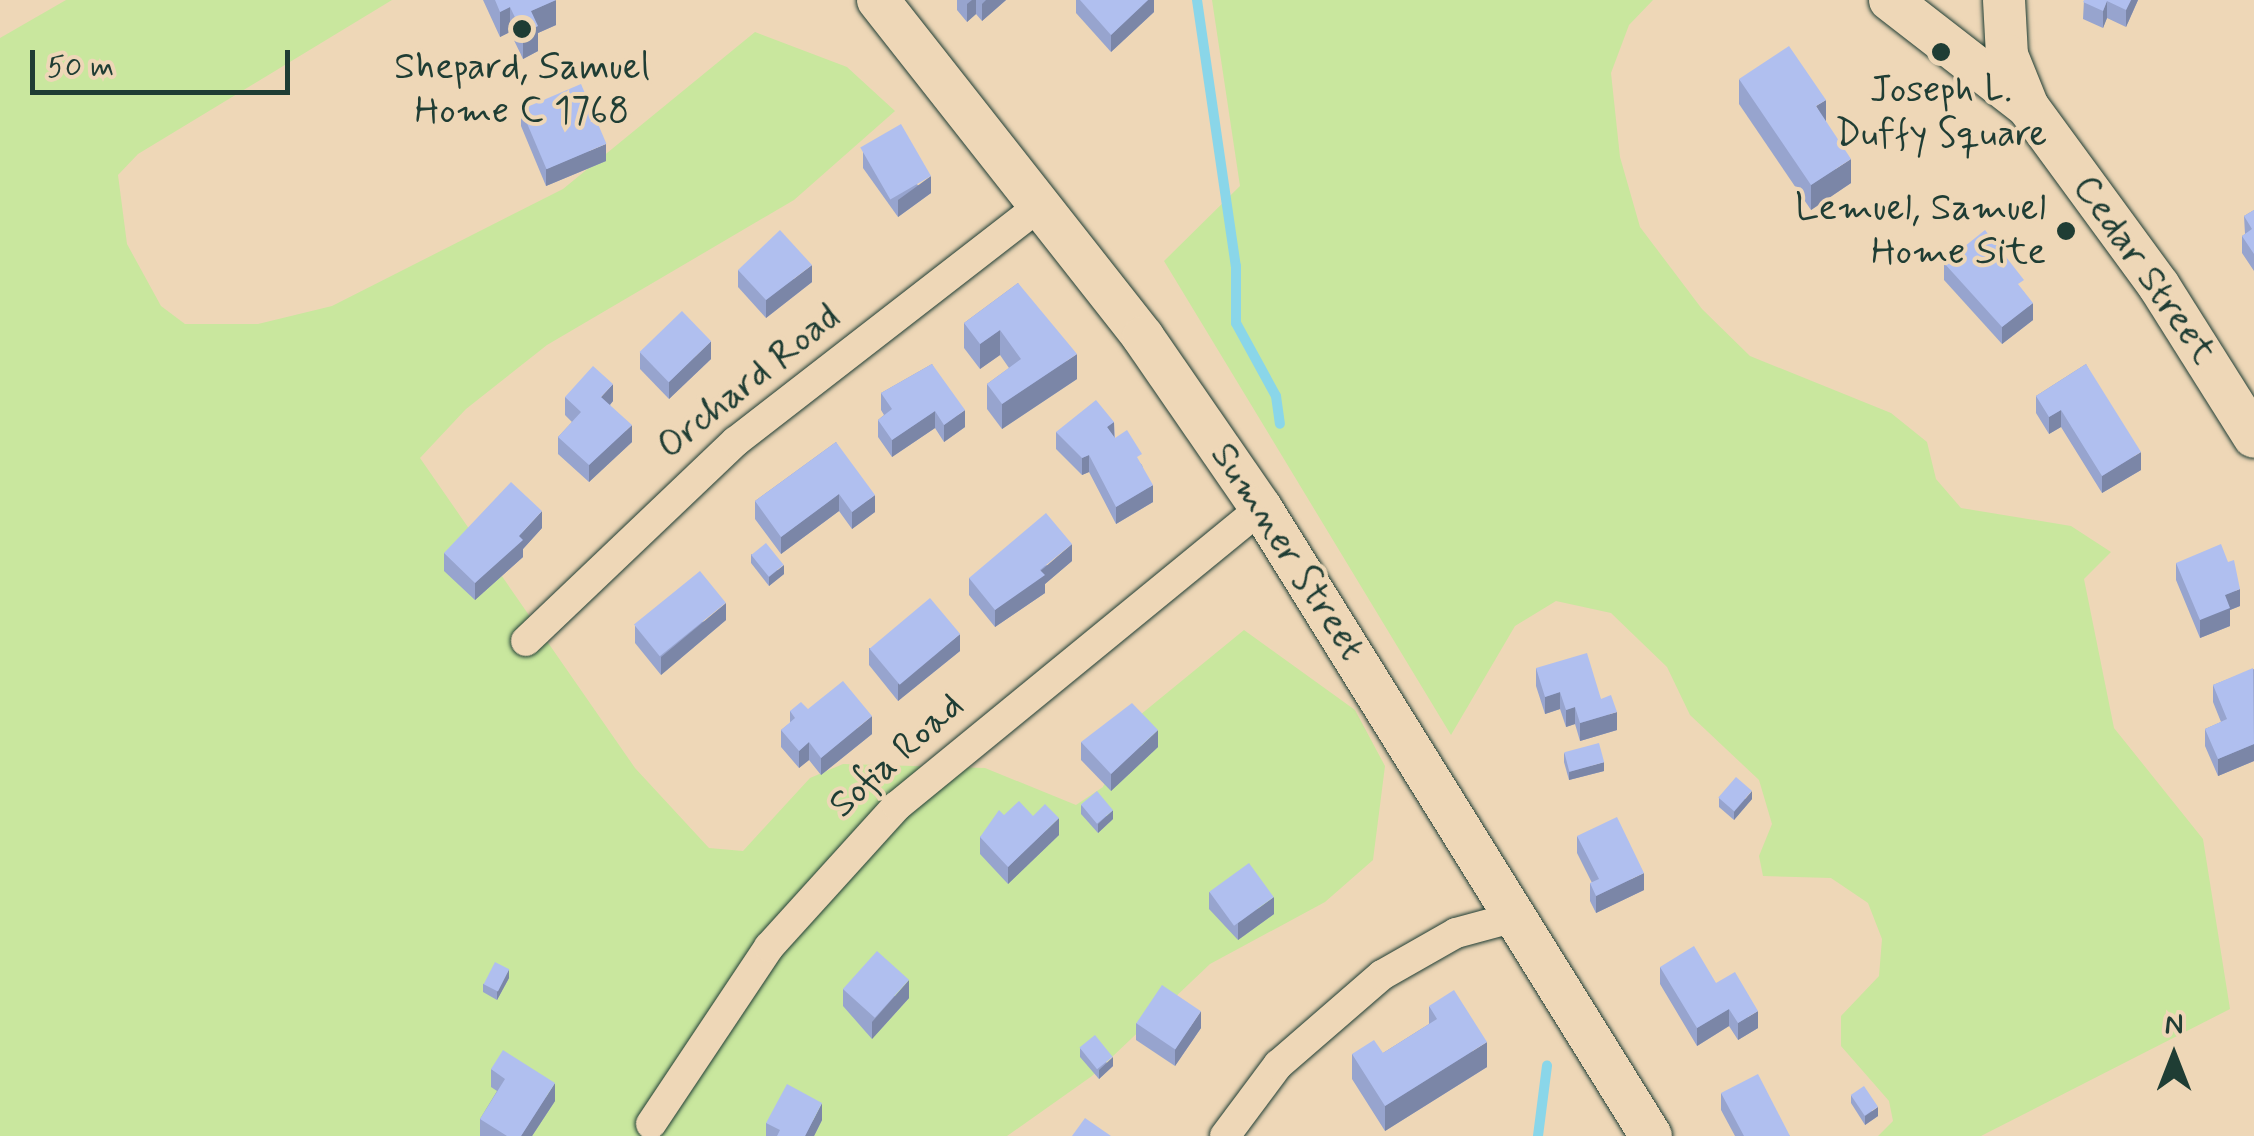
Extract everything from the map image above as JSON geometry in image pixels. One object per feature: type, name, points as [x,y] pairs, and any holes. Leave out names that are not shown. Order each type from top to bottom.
[{"type":"main road","name":"Sumner Street","points":[[878,0],[1143,337],[1261,508],[1519,916],[1650,1136]]},
{"type":"main road","name":"Cedar Street","points":[[1890,0],[2028,106]]},
{"type":"main road","name":"Cedar Street","points":[[2004,0],[2007,54],[2028,106],[2159,286],[2254,437]]},
{"type":"street","name":"Orchard Road","points":[[526,640],[736,442],[1039,206]]},
{"type":"street","name":"Sofia Road","points":[[652,1124],[770,947],[863,840],[944,762],[1261,508]]},
{"type":"street","points":[[1225,1136],[1278,1065],[1382,975],[1456,933],[1519,916]]},
{"type":"green space","points":[[66,0],[392,0],[138,154],[118,175],[127,244],[161,306],[185,324],[258,324],[332,306],[563,189],[755,32],[847,67],[895,111],[794,200],[547,345],[466,409],[420,458],[635,768],[709,848],[743,851],[810,778],[843,764],[985,768],[1076,805],[1103,787],[1129,724],[1244,630],[1355,710],[1385,766],[1373,860],[1325,902],[1210,964],[1092,1076],[1007,1136],[0,1136],[0,38]]},
{"type":"green space","points":[[1212,0],[1653,0],[1629,25],[1611,73],[1620,157],[1640,227],[1702,309],[1750,356],[1891,413],[1927,442],[1936,479],[1961,508],[2071,526],[2111,552],[2084,579],[2114,728],[2203,839],[2230,1009],[1981,1136],[1878,1136],[1893,1121],[1889,1101],[1841,1046],[1841,1016],[1879,976],[1882,939],[1868,903],[1831,878],[1763,876],[1759,856],[1772,824],[1759,780],[1690,715],[1667,667],[1611,613],[1556,601],[1515,626],[1451,735],[1164,261],[1240,186]]},
{"type":"building","points":[[495,0],[556,0],[531,11],[538,26],[523,34],[510,7],[500,12]]},
{"type":"building","points":[[1080,0],[1148,0],[1111,35]]},
{"type":"building","points":[[2084,0],[2131,0],[2126,10],[2107,1],[2103,11]]},
{"type":"building","points":[[1789,46],[1826,100],[1816,106],[1851,159],[1811,185],[1739,79]]},
{"type":"building","points":[[581,84],[606,144],[547,169],[521,109]]},
{"type":"building","points":[[901,124],[931,176],[890,199],[860,148]]},
{"type":"building","points":[[2254,210],[2254,254],[2242,236],[2252,229],[2244,216]]},
{"type":"building","points":[[780,230],[812,265],[766,300],[738,270]]},
{"type":"building","points":[[1985,230],[2024,280],[2018,284],[2033,303],[2002,327],[1944,263]]},
{"type":"building","points":[[1018,283],[1077,354],[1002,404],[987,384],[1021,359],[1000,330],[980,344],[964,323]]},
{"type":"building","points":[[682,311],[711,341],[669,382],[640,352]]},
{"type":"building","points":[[932,364],[965,410],[944,425],[935,411],[892,440],[878,420],[892,409],[881,393]]},
{"type":"building","points":[[2086,364],[2141,452],[2102,476],[2061,410],[2049,417],[2036,396]]},
{"type":"building","points":[[593,366],[613,384],[601,397],[632,425],[589,465],[558,437],[581,412],[565,397]]},
{"type":"building","points":[[1096,400],[1114,422],[1107,427],[1115,438],[1127,430],[1142,454],[1137,457],[1153,485],[1116,507],[1089,455],[1082,458],[1056,432]]},
{"type":"building","points":[[836,442],[875,495],[852,512],[839,494],[781,537],[755,501]]},
{"type":"building","points":[[511,482],[542,511],[519,536],[523,540],[475,583],[444,553]]},
{"type":"building","points":[[1046,513],[1072,544],[1040,570],[1045,575],[995,610],[969,578]]},
{"type":"building","points":[[766,543],[784,565],[769,577],[751,555]]},
{"type":"building","points":[[2221,544],[2228,562],[2234,560],[2240,589],[2225,595],[2230,608],[2200,620],[2176,563]]},
{"type":"building","points":[[700,571],[726,603],[660,656],[634,624]]},
{"type":"building","points":[[930,598],[960,634],[900,685],[869,649]]},
{"type":"building","points":[[1587,653],[1601,699],[1611,695],[1617,712],[1580,723],[1575,707],[1566,710],[1560,692],[1545,697],[1536,668]]},
{"type":"building","points":[[2253,668],[2254,744],[2218,759],[2205,729],[2227,719],[2213,685]]},
{"type":"building","points":[[843,681],[872,716],[821,758],[809,742],[799,751],[781,730],[795,718],[790,711],[801,702],[808,709]]},
{"type":"building","points":[[1132,703],[1158,730],[1111,774],[1081,742]]},
{"type":"building","points":[[1599,743],[1604,762],[1569,772],[1564,752]]},
{"type":"building","points":[[1736,777],[1752,791],[1734,811],[1718,797]]},
{"type":"building","points":[[1097,791],[1113,810],[1097,824],[1081,804]]},
{"type":"building","points":[[1019,801],[1033,816],[1045,804],[1059,818],[1008,867],[980,837],[999,810],[1004,815]]},
{"type":"building","points":[[1617,817],[1644,873],[1596,896],[1590,883],[1599,879],[1577,836]]},
{"type":"building","points":[[1249,863],[1274,897],[1234,926],[1209,892]]},
{"type":"building","points":[[1694,946],[1716,983],[1735,972],[1758,1011],[1738,1023],[1729,1009],[1697,1028],[1660,967]]},
{"type":"building","points":[[877,951],[909,980],[875,1018],[843,989]]},
{"type":"building","points":[[495,962],[509,969],[498,992],[484,984]]},
{"type":"building","points":[[1162,985],[1201,1011],[1175,1049],[1136,1023]]},
{"type":"building","points":[[1454,990],[1487,1042],[1385,1106],[1352,1054],[1374,1040],[1383,1053],[1437,1019],[1429,1006]]},
{"type":"building","points":[[1095,1035],[1113,1057],[1097,1069],[1079,1048]]},
{"type":"building","points":[[503,1050],[555,1083],[521,1136],[507,1136],[480,1119],[505,1079],[491,1069]]},
{"type":"building","points":[[1758,1074],[1790,1136],[1744,1136],[1721,1093]]},
{"type":"building","points":[[787,1084],[822,1103],[805,1136],[777,1136],[780,1130],[766,1123]]},
{"type":"building","points":[[1864,1086],[1878,1107],[1865,1116],[1851,1095]]},
{"type":"building","points":[[1085,1118],[1111,1136],[1072,1136]]},
{"type":"waterway","points":[[1197,0],[1236,266],[1236,323],[1276,396],[1280,424]]},
{"type":"waterway","points":[[1538,1136],[1547,1066]]},
{"type":"place","name":"Shepard, Samuel Home C 1768","points":[[522,29]]},
{"type":"place","name":"Joseph L. Duffy Square","points":[[1941,52]]},
{"type":"place","name":"Lemuel, Samuel Home Site","points":[[2066,231]]}]
